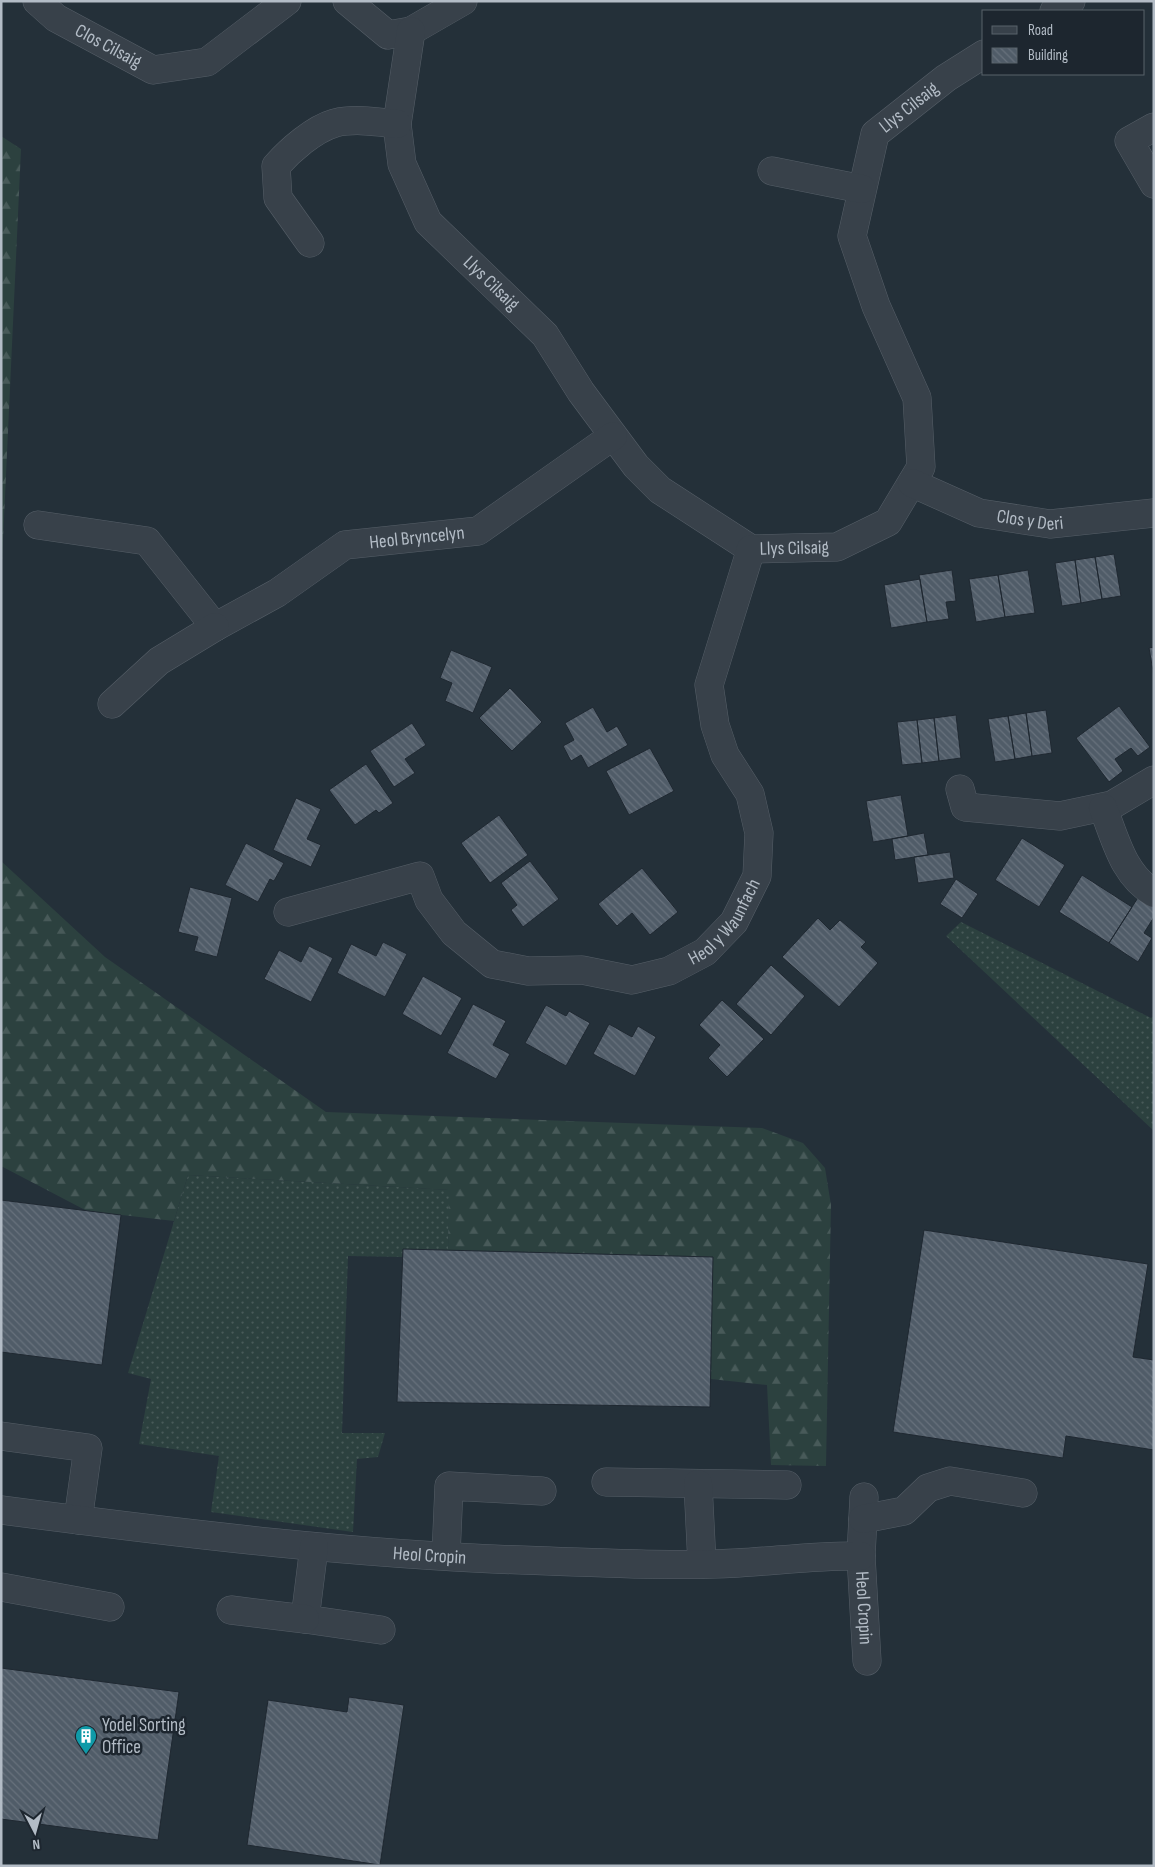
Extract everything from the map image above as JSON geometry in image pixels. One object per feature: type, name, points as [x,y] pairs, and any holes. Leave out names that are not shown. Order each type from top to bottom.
[{"type":"street","name":"Clos Cilsaig","points":[[37,1],[56,18],[154,70],[207,62],[287,1]]},
{"type":"street","points":[[347,1],[388,34],[411,31],[463,1]]},
{"type":"street","points":[[1056,10],[1071,1]]},
{"type":"street","name":"Llys Cilsaig","points":[[411,31],[397,124],[402,164],[428,222],[545,335],[581,392],[636,466],[660,490],[751,549],[837,547],[888,522],[921,467],[917,398],[876,306],[852,236],[875,134],[946,78],[982,55]]},
{"type":"street","points":[[310,244],[278,198],[276,166],[295,145],[335,123],[365,121],[397,124]]},
{"type":"street","points":[[1154,127],[1128,141],[1154,184]]},
{"type":"street","points":[[772,172],[862,189]]},
{"type":"street","name":"Heol Bryncelyn","points":[[112,704],[160,661],[215,627],[277,593],[344,545],[478,531],[613,436]]},
{"type":"street","name":"Clos y Deri","points":[[912,482],[979,513],[1050,524],[1154,513]]},
{"type":"street","points":[[38,525],[147,541],[215,627]]},
{"type":"street","name":"Heol y Waunfach","points":[[288,912],[420,876],[429,900],[454,933],[492,964],[528,972],[582,970],[632,980],[669,971],[705,952],[734,922],[757,876],[759,833],[750,794],[725,755],[715,725],[709,685],[751,549]]},
{"type":"street","points":[[960,789],[966,807],[1060,816],[1103,808],[1154,780]]},
{"type":"street","points":[[1103,808],[1127,869],[1144,888],[1154,893]]},
{"type":"street","points":[[1,1436],[88,1448],[78,1520]]},
{"type":"street","name":"Heol Cropin","points":[[867,1661],[861,1556],[863,1508],[904,1511],[928,1488],[950,1481],[1023,1493]]},
{"type":"street","points":[[606,1482],[787,1485]]},
{"type":"street","points":[[698,1484],[702,1564]]},
{"type":"street","points":[[446,1556],[449,1486],[542,1491]]},
{"type":"street","name":"Heol Cropin","points":[[1,1510],[150,1530],[314,1547],[446,1556],[548,1561],[702,1564],[835,1555],[861,1556]]},
{"type":"street","points":[[305,1619],[314,1547]]},
{"type":"street","points":[[1,1586],[110,1607]]},
{"type":"street","points":[[231,1610],[381,1630]]},
{"type":"green space","points":[[1,136],[21,149],[1,584]]},
{"type":"green space","points":[[1,861],[105,957],[326,1112],[762,1128],[803,1143],[825,1168],[831,1205],[826,1466],[771,1465],[767,1385],[711,1379],[712,1257],[448,1250],[449,1190],[188,1175],[174,1221],[87,1211],[1,1166]]},
{"type":"green space","points":[[961,922],[1151,1018],[1154,1016],[1154,1131],[946,936]]},
{"type":"green space","points":[[188,1175],[450,1190],[448,1250],[403,1249],[402,1257],[348,1256],[342,1433],[385,1433],[378,1457],[357,1459],[353,1532],[211,1512],[219,1456],[139,1444],[151,1379],[128,1373]]},
{"type":"building","points":[[1114,554],[1121,596],[1102,599],[1095,557]]},
{"type":"building","points":[[1095,557],[1102,599],[1081,603],[1075,560]]},
{"type":"building","points":[[1075,560],[1081,603],[1062,606],[1055,563]]},
{"type":"building","points":[[952,570],[956,601],[946,602],[949,619],[927,622],[919,575]]},
{"type":"building","points":[[1028,570],[1035,613],[1005,617],[998,575]]},
{"type":"building","points":[[998,575],[1005,617],[976,622],[969,579]]},
{"type":"building","points":[[920,579],[927,622],[891,628],[884,585]]},
{"type":"building","points":[[1154,647],[1154,677],[1149,648]]},
{"type":"building","points":[[451,650],[492,667],[473,713],[445,701],[452,683],[440,678]]},
{"type":"building","points":[[510,688],[542,722],[512,751],[479,718]]},
{"type":"building","points":[[1119,706],[1150,747],[1138,756],[1131,748],[1115,759],[1123,771],[1109,782],[1076,738]]},
{"type":"building","points":[[593,707],[607,732],[617,726],[628,745],[588,768],[581,755],[571,761],[563,746],[574,740],[565,723]]},
{"type":"building","points":[[1046,710],[1052,753],[1032,756],[1026,713]]},
{"type":"building","points":[[1026,713],[1032,756],[1015,759],[1008,716]]},
{"type":"building","points":[[956,715],[961,758],[939,761],[934,718]]},
{"type":"building","points":[[1008,716],[1015,759],[995,762],[988,719]]},
{"type":"building","points":[[934,718],[939,761],[922,763],[917,720]]},
{"type":"building","points":[[917,720],[922,763],[902,765],[897,722]]},
{"type":"building","points":[[412,723],[426,745],[405,759],[415,773],[394,787],[370,751]]},
{"type":"building","points":[[650,748],[674,791],[629,815],[606,771]]},
{"type":"building","points":[[366,764],[393,803],[379,813],[376,810],[355,825],[329,790]]},
{"type":"building","points":[[901,795],[908,836],[873,842],[866,801]]},
{"type":"building","points":[[296,798],[321,809],[307,839],[321,845],[311,867],[273,850]]},
{"type":"building","points":[[499,815],[528,855],[490,883],[461,843]]},
{"type":"building","points":[[924,833],[928,855],[895,860],[892,839]]},
{"type":"building","points":[[1022,838],[1065,865],[1039,907],[995,880]]},
{"type":"building","points":[[246,843],[284,863],[274,881],[270,879],[258,902],[225,885]]},
{"type":"building","points":[[950,852],[954,878],[918,883],[914,857]]},
{"type":"building","points":[[530,861],[559,899],[523,927],[511,910],[517,905],[501,883]]},
{"type":"building","points":[[642,868],[678,912],[650,935],[632,913],[617,926],[598,904]]},
{"type":"building","points":[[1082,875],[1132,907],[1109,943],[1059,912]]},
{"type":"building","points":[[956,879],[978,894],[962,918],[940,904]]},
{"type":"building","points":[[190,887],[232,898],[217,957],[194,951],[198,937],[178,932]]},
{"type":"building","points":[[1139,896],[1154,906],[1154,917],[1144,933],[1152,938],[1138,962],[1109,943]]},
{"type":"building","points":[[818,918],[830,930],[840,920],[866,942],[861,947],[878,963],[839,1007],[782,957]]},
{"type":"building","points":[[383,942],[407,954],[385,997],[337,973],[351,944],[376,956]]},
{"type":"building","points":[[309,946],[333,958],[311,1002],[264,979],[279,950],[301,962]]},
{"type":"building","points":[[771,965],[805,996],[771,1035],[736,1004]]},
{"type":"building","points":[[423,976],[462,998],[441,1036],[402,1014]]},
{"type":"building","points":[[722,1000],[764,1039],[727,1077],[708,1058],[720,1045],[699,1025]]},
{"type":"building","points":[[473,1004],[506,1021],[493,1045],[510,1054],[496,1079],[447,1053]]},
{"type":"building","points":[[546,1005],[566,1016],[569,1011],[590,1023],[566,1066],[525,1043]]},
{"type":"building","points":[[609,1024],[632,1037],[638,1026],[656,1037],[635,1076],[593,1054]]},
{"type":"building","points":[[1,1200],[121,1215],[102,1365],[1,1352]]},
{"type":"building","points":[[924,1230],[1148,1264],[1133,1357],[1154,1360],[1154,1450],[1066,1436],[1063,1458],[893,1432]]},
{"type":"building","points":[[403,1249],[713,1257],[710,1407],[397,1402]]},
{"type":"building","name":"Yodel Sorting Office","points":[[1,1668],[179,1692],[158,1840],[1,1819]]},
{"type":"building","points":[[349,1697],[404,1705],[380,1865],[247,1845],[268,1700],[347,1712]]},
{"type":"place","name":"Yodel Sorting Office","points":[[86,1755]]}]
